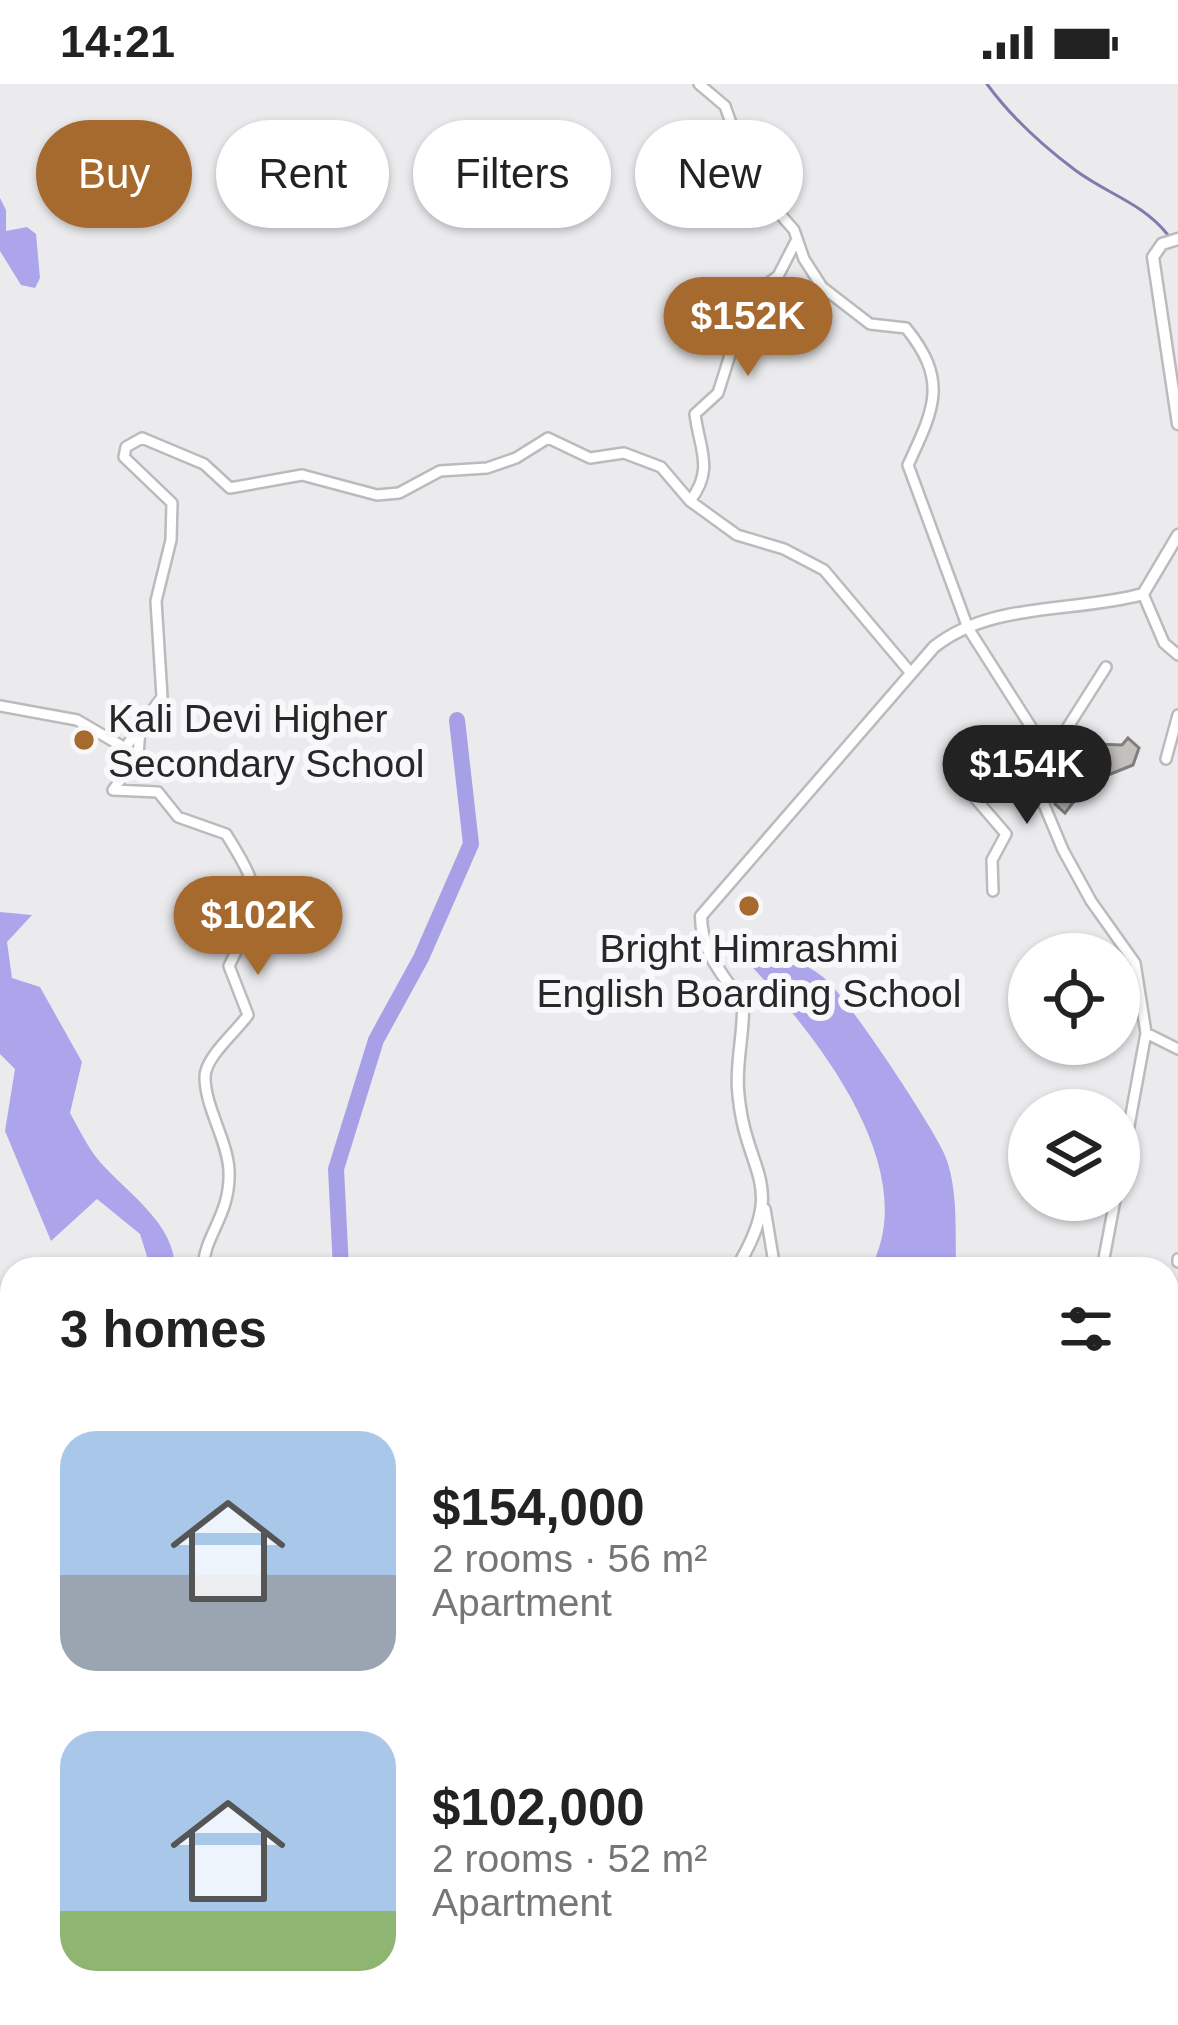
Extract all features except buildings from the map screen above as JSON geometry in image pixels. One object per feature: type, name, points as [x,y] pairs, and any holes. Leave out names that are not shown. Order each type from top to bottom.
[{"type":"street","points":[[699,84],[725,106],[752,182],[797,239],[822,287],[870,325],[906,328],[927,354],[936,405],[908,465],[968,628],[1038,738],[1036,783],[1090,901],[1136,963],[1146,1033],[1136,1089]]},
{"type":"street","points":[[1178,238],[1162,244],[1153,257],[1178,424]]},
{"type":"street","points":[[691,501],[705,472],[706,450],[695,414],[718,392],[748,298],[778,276],[797,239]]},
{"type":"street","points":[[0,706],[77,721],[124,748],[162,698],[164,656],[157,601],[171,540],[172,503],[128,465],[127,448],[142,438],[203,464],[230,488],[302,476],[377,495],[399,493],[440,471],[488,468],[548,438],[590,458],[624,453],[661,467],[691,501],[737,535],[784,549],[837,580],[910,672]]},
{"type":"street","points":[[773,1257],[737,1085],[743,1004],[712,962],[701,936],[701,916],[910,672],[953,632],[1043,608],[1103,605],[1143,594],[1178,535]]},
{"type":"street","points":[[1143,594],[1164,643],[1178,655]]},
{"type":"street","points":[[1036,783],[1106,667]]},
{"type":"street","points":[[1166,759],[1178,716]]},
{"type":"street","points":[[140,729],[138,755],[113,790],[158,792],[178,817],[226,834],[255,881],[258,895],[256,911],[229,965],[248,1015],[210,1062],[205,1077],[229,1169],[220,1228],[203,1248],[203,1257]]},
{"type":"street","points":[[993,891],[992,860],[1006,834],[975,798],[1002,774],[1036,783]]},
{"type":"street","points":[[1146,1033],[1178,1049]]},
{"type":"street","points":[[742,1257],[765,1210]]},
{"type":"street","points":[[1104,1257],[1111,1221]]},
{"type":"shaded area","points":[[0,198],[6,210],[6,231],[27,227],[36,234],[40,278],[35,288],[21,285],[0,251]]},
{"type":"shaded area","points":[[0,912],[32,915],[7,942],[12,978],[40,987],[82,1062],[70,1113],[100,1162],[158,1223],[174,1257],[147,1257],[140,1234],[97,1199],[51,1241],[5,1131],[15,1069],[0,1054]]},
{"type":"shaded area","points":[[736,950],[770,955],[814,970],[834,988],[886,1060],[948,1164],[956,1257],[874,1257],[883,1228],[883,1185],[871,1141],[824,1055]]},
{"type":"waterway","points":[[987,84],[1051,151],[1147,215],[1168,235]]},
{"type":"waterway","points":[[340,1257],[336,1169],[376,1040],[421,958],[471,844],[457,720]]},
{"type":"place","name":"Kali Devi Higher Secondary School","points":[[84,740]]},
{"type":"place","name":"Bright Himrashmi English Boarding School","points":[[749,906]]}]
